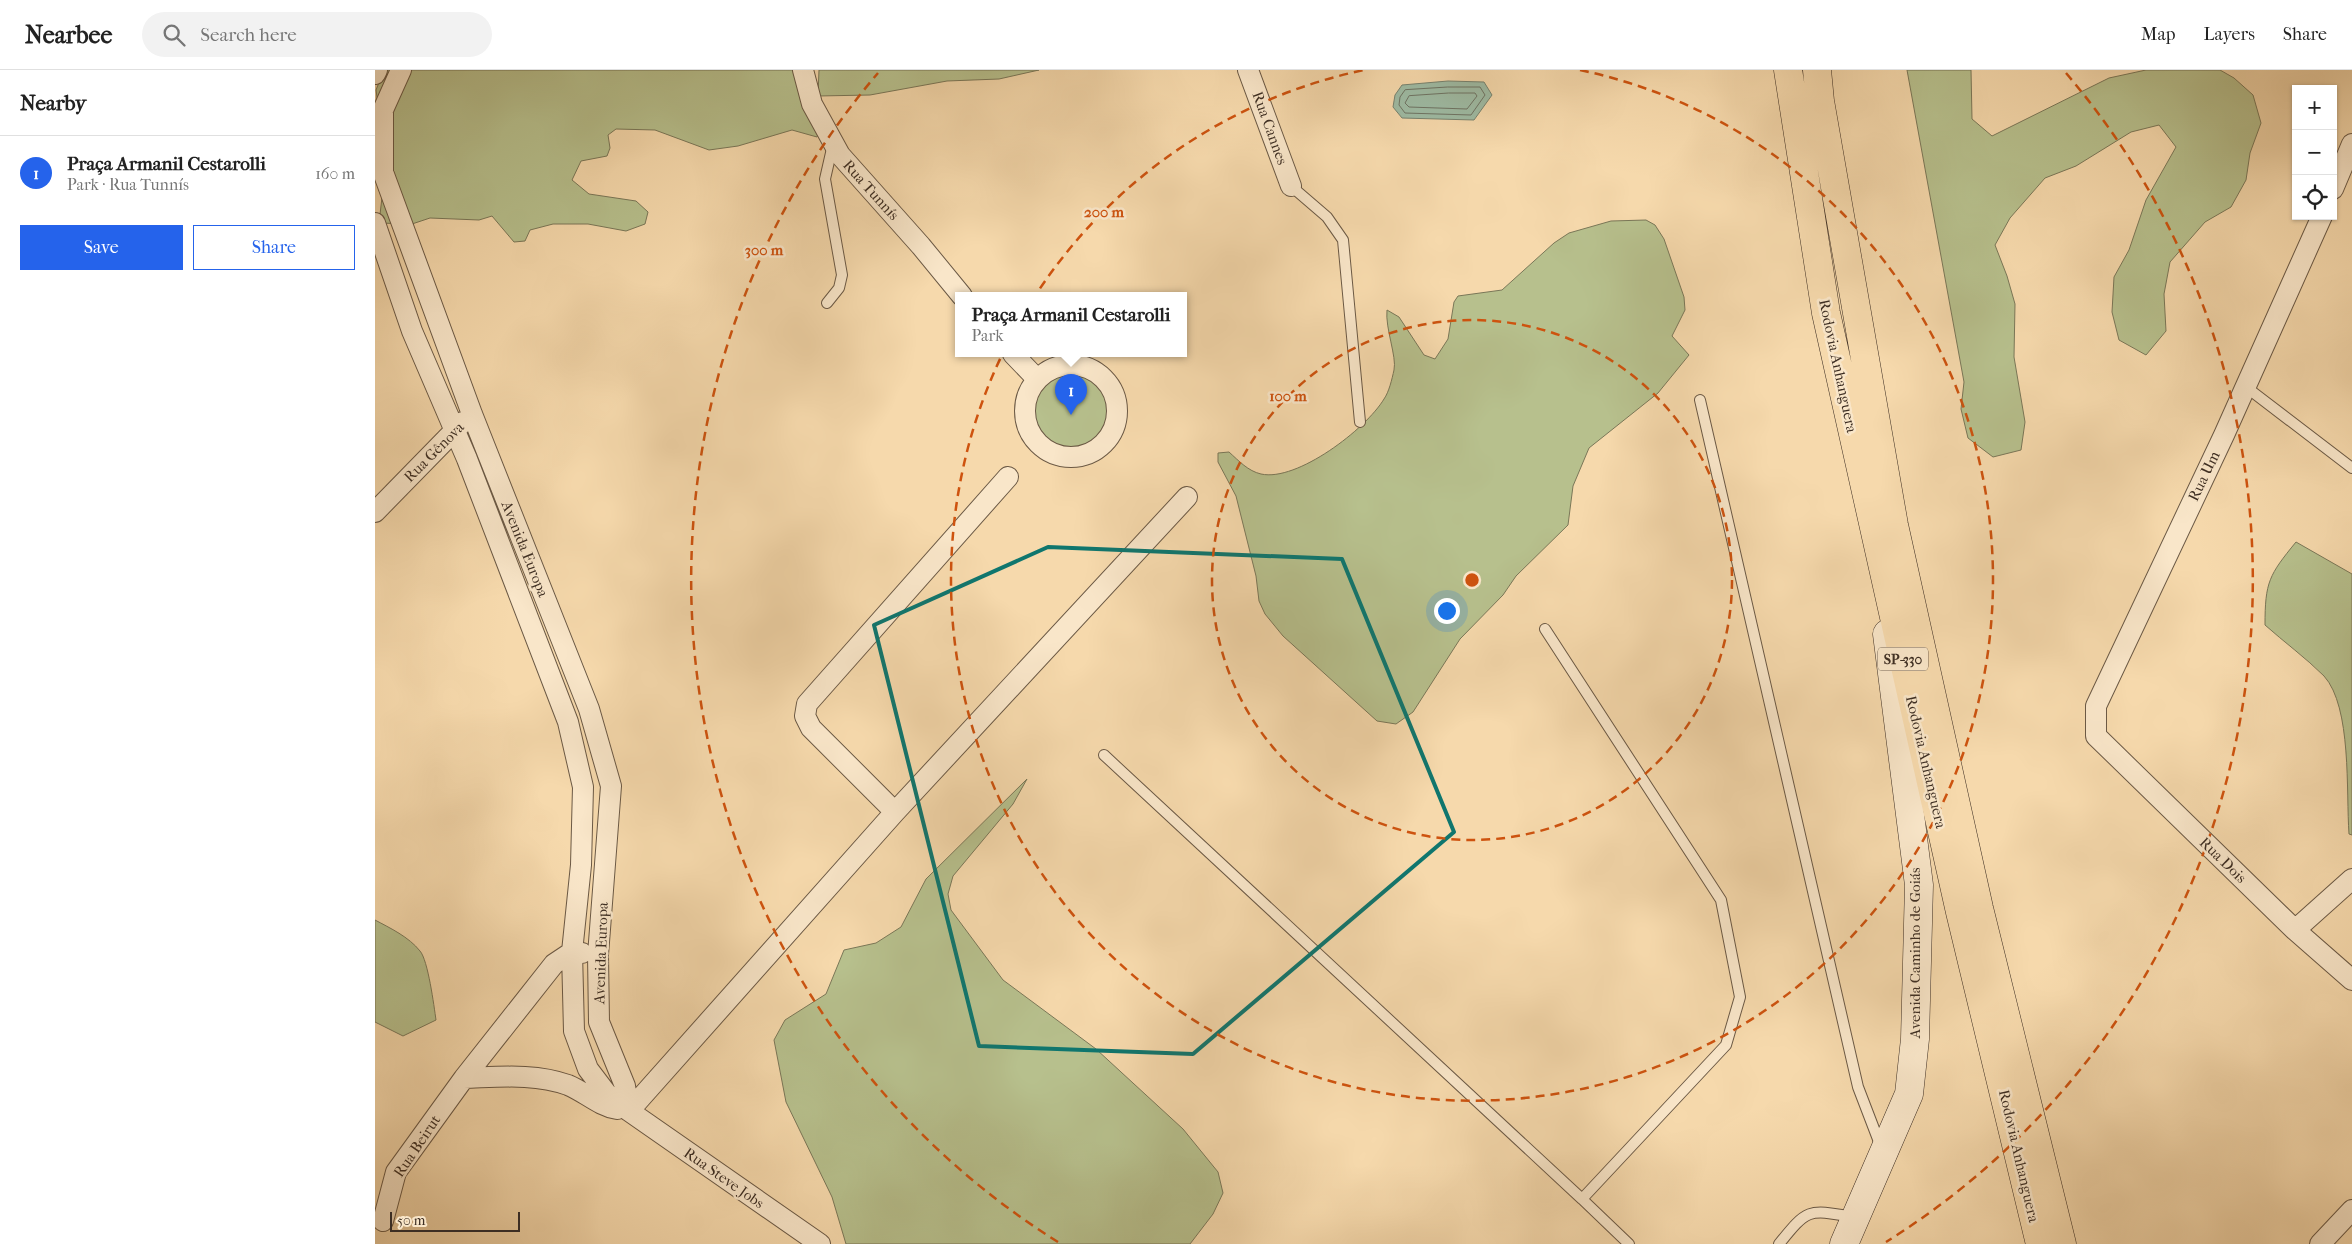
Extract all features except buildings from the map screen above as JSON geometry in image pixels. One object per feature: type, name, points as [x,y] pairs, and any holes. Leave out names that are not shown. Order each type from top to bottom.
[{"type":"highway","name":"Rodovia Anhanguera","points":[[1788,70],[1826,313],[1960,912],[2040,1244]]},
{"type":"highway","name":"Rodovia Anhanguera","points":[[1817,70],[1820,101],[1894,525],[1979,908],[2062,1244]]},
{"type":"main road","name":"Avenida Caminho de Goiás","points":[[1844,1244],[1909,1094],[1915,1039],[1919,885],[1874,530]]},
{"type":"street","points":[[375,74],[377,70]]},
{"type":"street","name":"Avenida Europa","points":[[401,70],[383,110],[383,172],[472,414],[589,708],[611,786],[598,955],[599,1022],[625,1086],[629,1111]]},
{"type":"street","name":"Rua Tunnís","points":[[803,70],[812,104],[840,155],[921,246],[959,292]]},
{"type":"street","name":"Rua Cannes","points":[[1248,70],[1291,186]]},
{"type":"street","points":[[2337,180],[2352,144]]},
{"type":"street","name":"Rua Um","points":[[2095,736],[2096,706],[2246,387],[2320,220]]},
{"type":"street","name":"Avenida Europa","points":[[375,223],[412,331],[467,459],[567,722],[583,787],[581,865],[571,952],[574,1031],[588,1069],[607,1094],[629,1111]]},
{"type":"street","points":[[1016,357],[1037,379]]},
{"type":"street","points":[[1064,365],[1080,365],[1094,370],[1106,380],[1115,393],[1118,408],[1117,423],[1110,437],[1100,448],[1086,455],[1071,458],[1042,448],[1032,436],[1026,422],[1025,406],[1029,392],[1037,379],[1049,370],[1064,365]]},
{"type":"street","name":"Rua Gênova","points":[[375,512],[472,414]]},
{"type":"street","points":[[895,812],[811,728],[805,716],[807,704],[1008,476]]},
{"type":"street","points":[[464,1078],[537,1076],[569,1086],[608,1108],[629,1111],[895,812],[1187,497]]},
{"type":"street","name":"Rua Dois","points":[[2095,736],[2295,930],[2352,980]]},
{"type":"street","points":[[2295,930],[2352,879]]},
{"type":"street","points":[[571,952],[598,955]]},
{"type":"street","name":"Rua Beirut","points":[[383,1221],[395,1172],[464,1078],[554,964],[571,952]]},
{"type":"street","name":"Rua Steve Jobs","points":[[629,1111],[820,1244]]},
{"type":"street","points":[[2320,1244],[2352,1210]]},
{"type":"lane","points":[[827,303],[839,288],[843,276],[825,179],[833,142]]},
{"type":"lane","points":[[1291,186],[1327,217],[1343,240],[1360,422]]},
{"type":"lane","points":[[2246,387],[2352,468]]},
{"type":"lane","points":[[1700,400],[1858,1087],[1883,1155]]},
{"type":"lane","points":[[1545,629],[1721,900],[1740,997],[1726,1045],[1582,1199]]},
{"type":"lane","points":[[1104,755],[1629,1244]]},
{"type":"lane","points":[[1779,1244],[1800,1219],[1810,1212],[1820,1211],[1855,1218]]},
{"type":"highlighted area","points":[[1048,547],[1342,559],[1454,832],[1193,1054],[979,1046],[874,625]]},
{"type":"shaded area","points":[[384,70],[799,70],[820,126],[817,137],[792,130],[738,146],[709,150],[655,130],[616,129],[608,135],[610,148],[607,156],[581,161],[572,180],[589,194],[636,201],[648,212],[645,224],[626,231],[588,224],[553,224],[530,230],[525,241],[514,242],[492,216],[479,220],[430,218],[412,224],[379,223],[386,163],[376,90]]},
{"type":"shaded area","points":[[819,70],[1039,70],[999,79],[947,81],[870,95],[818,96]]},
{"type":"shaded area","points":[[1907,70],[1971,70],[1972,119],[1992,136],[2109,78],[2146,70],[2220,70],[2234,78],[2253,95],[2261,123],[2250,153],[2246,180],[2231,207],[2205,222],[2170,262],[2164,294],[2166,331],[2146,355],[2119,340],[2112,312],[2114,277],[2129,250],[2146,200],[2176,147],[2159,125],[2131,132],[2076,166],[2045,178],[2010,218],[1995,245],[2015,304],[2014,357],[2025,422],[2021,450],[1993,457],[1968,438],[1961,409],[1964,382]]},
{"type":"shaded area","points":[[1646,220],[1655,225],[1664,239],[1684,297],[1685,310],[1672,336],[1689,355],[1658,393],[1589,448],[1573,486],[1568,525],[1516,576],[1503,595],[1460,639],[1413,712],[1396,724],[1377,721],[1283,636],[1265,614],[1259,601],[1256,576],[1236,496],[1218,462],[1218,453],[1229,452],[1248,468],[1261,474],[1276,474],[1293,470],[1311,462],[1347,438],[1375,411],[1386,396],[1394,370],[1387,310],[1399,317],[1424,355],[1435,359],[1448,339],[1454,302],[1458,296],[1502,290],[1554,243],[1569,233],[1611,221]]},
{"type":"shaded area","points":[[1064,370],[1080,370],[1095,377],[1106,388],[1113,403],[1110,427],[1101,440],[1080,452],[1064,452],[1049,445],[1038,434],[1031,419],[1031,403],[1038,388],[1049,377]]},
{"type":"shaded area","points":[[2296,542],[2352,574],[2352,835],[2349,834],[2346,751],[2339,708],[2333,690],[2317,669],[2265,625],[2266,599],[2270,580],[2274,571]]},
{"type":"shaded area","points":[[1027,779],[1013,804],[953,876],[948,894],[951,910],[1003,980],[1096,1049],[1183,1129],[1218,1172],[1223,1193],[1213,1214],[1190,1244],[846,1244],[832,1197],[786,1102],[774,1040],[785,1020],[826,994],[844,950],[876,943],[901,927],[926,879]]},
{"type":"shaded area","points":[[375,920],[399,933],[416,946],[426,964],[436,1020],[403,1036],[375,1022]]},
{"type":"water","points":[[1448,81],[1484,82],[1492,95],[1474,120],[1402,118],[1393,107],[1395,95],[1402,85]]},
{"type":"place","name":"Praça Armanil Cestarolli","points":[[1071,415]]}]
